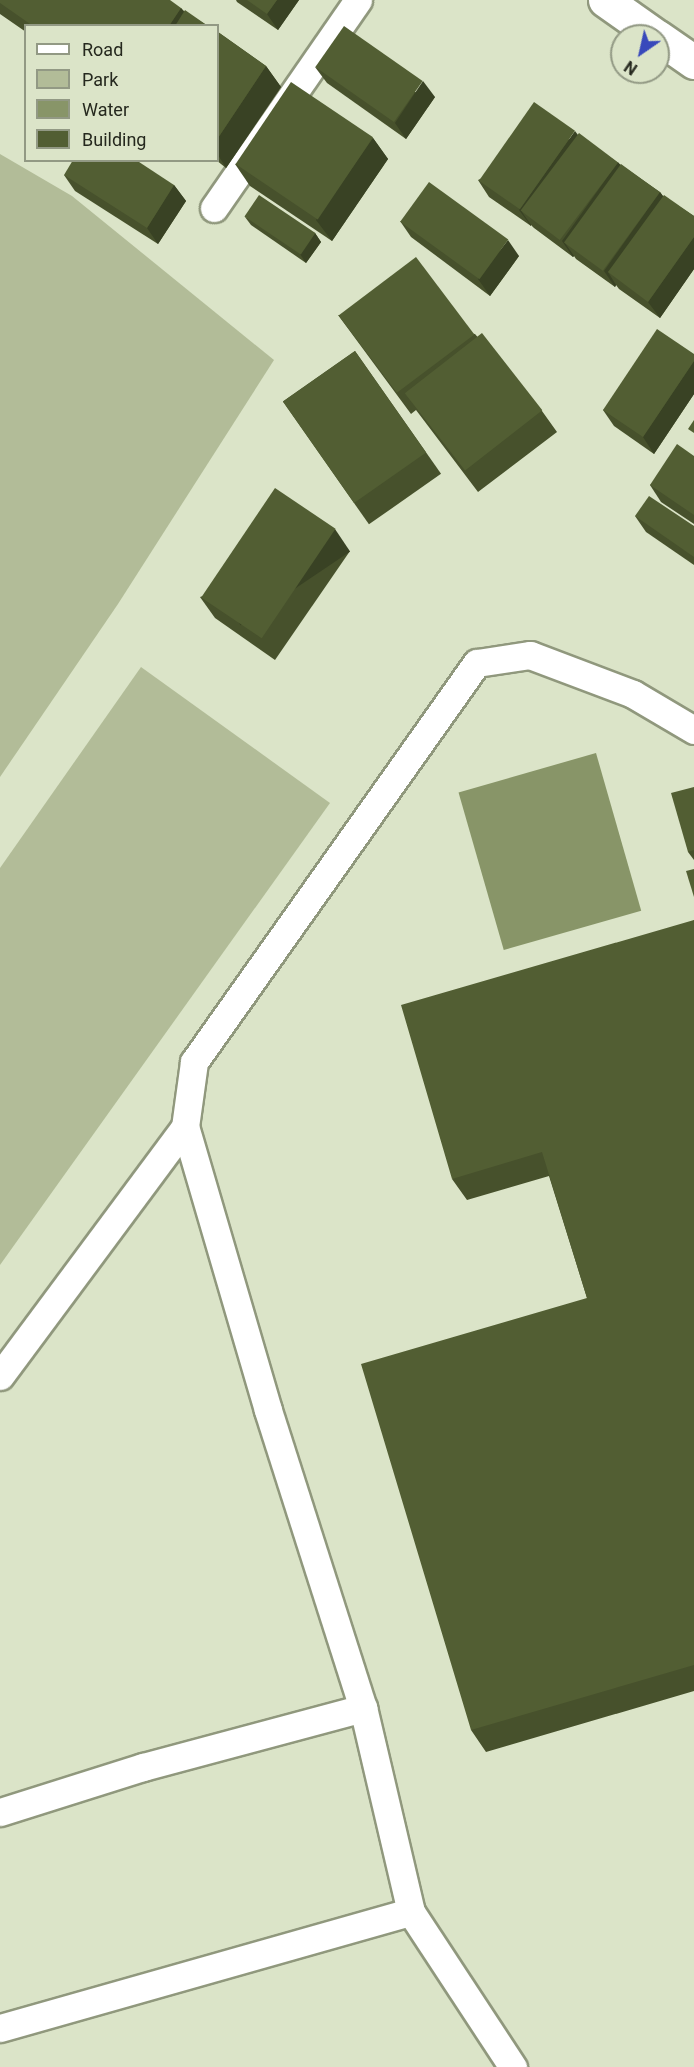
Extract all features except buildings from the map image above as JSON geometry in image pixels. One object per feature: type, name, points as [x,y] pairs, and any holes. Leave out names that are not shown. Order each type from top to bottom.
[{"type":"main road","points":[[604,0],[638,24]]},
{"type":"main road","points":[[670,46],[694,62]]},
{"type":"lane","points":[[214,208],[358,0]]},
{"type":"lane","points":[[513,2067],[411,1912],[363,1708],[267,1410],[185,1127],[194,1062],[477,663],[530,655],[633,694],[694,730]]},
{"type":"lane","points":[[0,1376],[185,1127]]},
{"type":"lane","points":[[0,1812],[143,1767],[363,1708]]},
{"type":"lane","points":[[0,2028],[411,1912]]},
{"type":"green space","points":[[0,154],[72,196],[274,360],[118,604],[0,777]]},
{"type":"green space","points":[[141,667],[330,803],[0,1265],[0,868]]},
{"type":"water","points":[[596,753],[641,911],[504,950],[459,792]]}]
